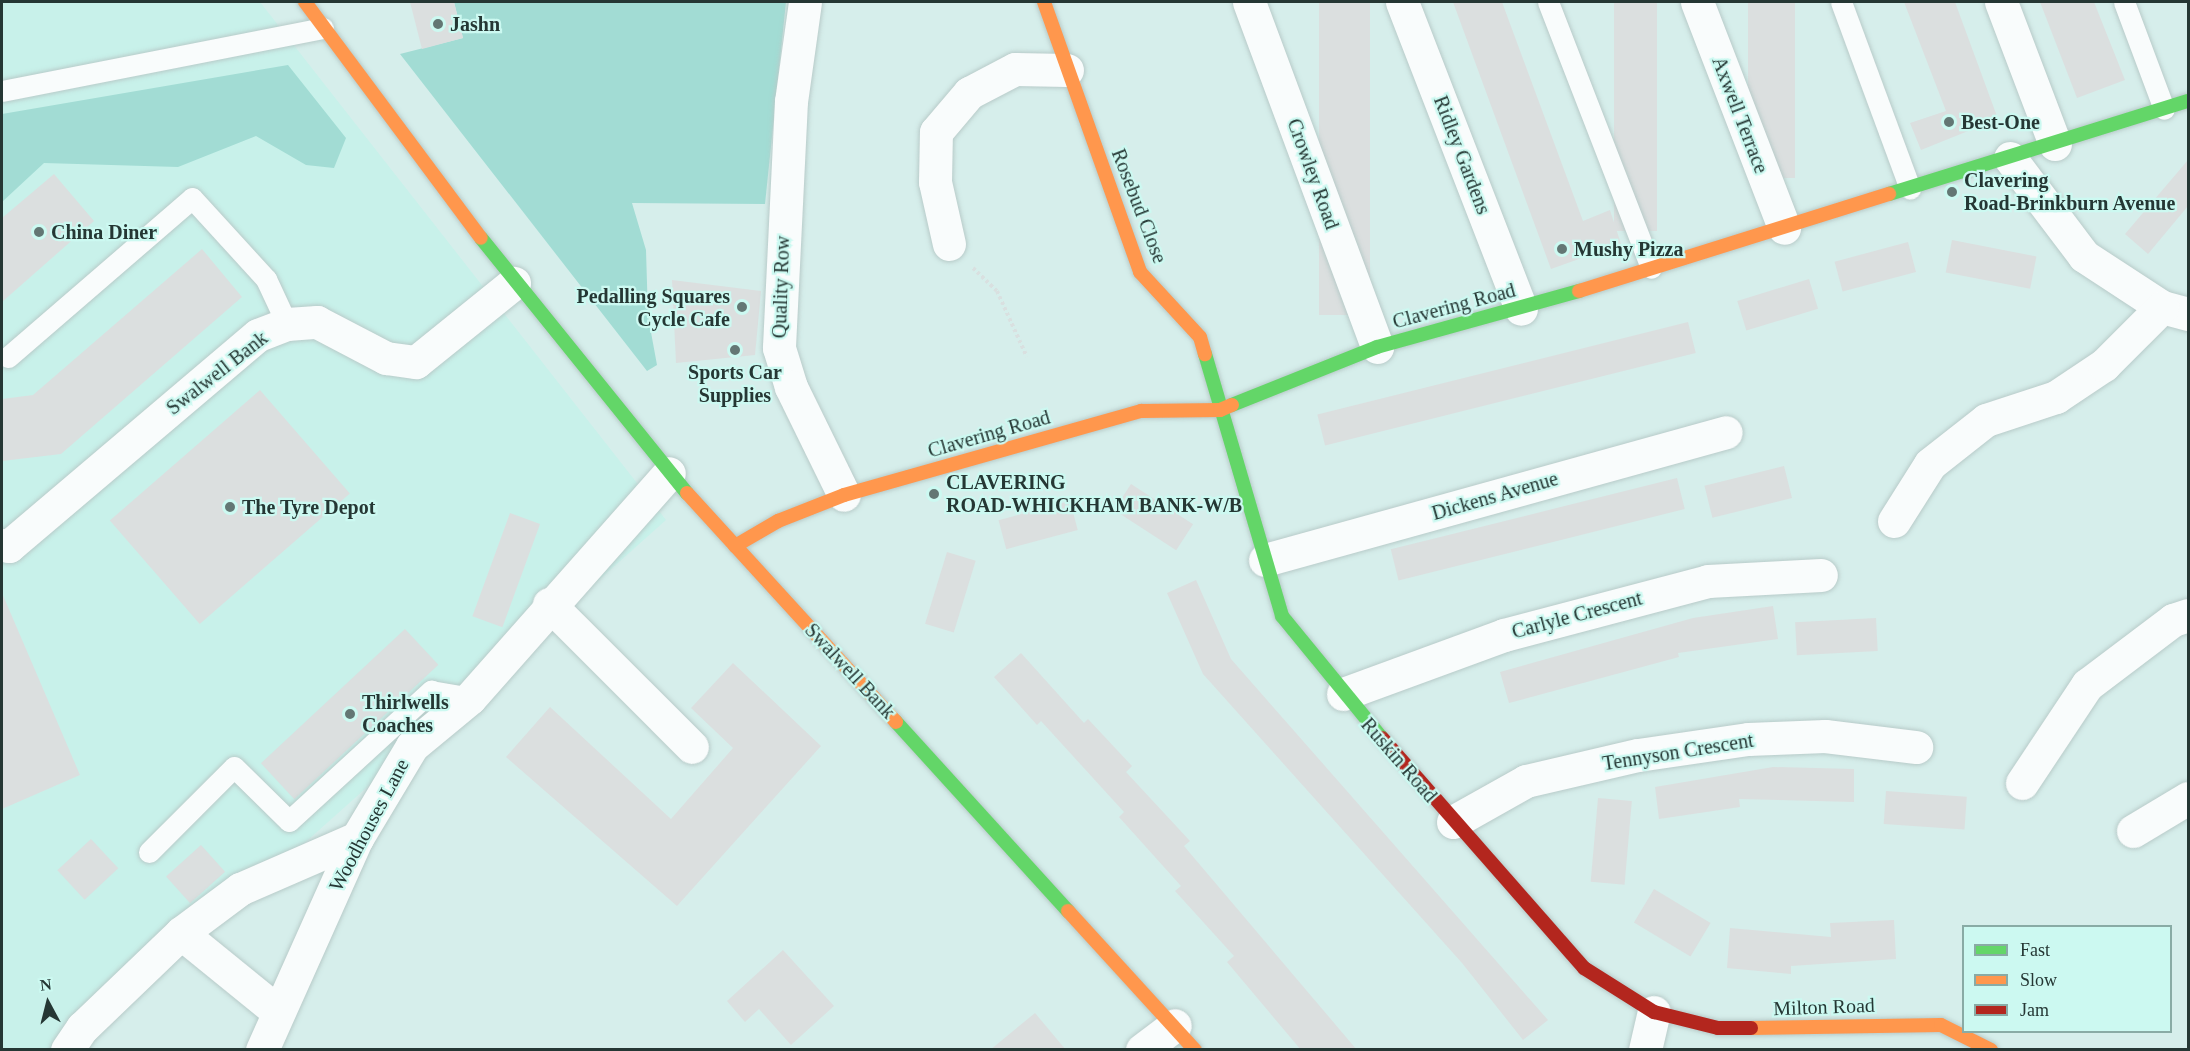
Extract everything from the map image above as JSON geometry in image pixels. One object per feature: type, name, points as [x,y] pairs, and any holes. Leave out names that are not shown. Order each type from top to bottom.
[{"type":"street","name":"Swalwell Bank","points":[[305,2],[322,28],[514,283],[669,473],[1185,1037]]},
{"type":"street","name":"Quality Row","points":[[805,2],[792,101],[779,348],[791,387],[844,495]]},
{"type":"street","name":"Rosebud Close","points":[[1044,2],[1140,272],[1200,337],[1220,410]]},
{"type":"street","name":"Crowley Road","points":[[1250,2],[1377,347]]},
{"type":"street","name":"Ridley Gardens","points":[[1402,2],[1521,309]]},
{"type":"street","name":"Axwell Terrace","points":[[1697,2],[1784,228]]},
{"type":"street","points":[[2001,2],[2055,144]]},
{"type":"street","points":[[949,244],[935,182],[936,132],[969,93],[1015,69],[1067,70]]},
{"type":"street","name":"Clavering Road","points":[[735,546],[778,521],[844,495],[1141,411],[1220,410],[1377,347],[1521,309],[2010,159],[2188,101]]},
{"type":"street","points":[[1894,521],[1930,464],[1986,420],[2056,397],[2104,365],[2175,311],[2084,256],[2010,159]]},
{"type":"street","name":"Swalwell Bank","points":[[2,545],[9,546],[258,335],[287,324],[317,322],[386,358],[416,362],[514,283]]},
{"type":"street","name":"Ruskin Road","points":[[1220,410],[1282,616],[1343,694],[1453,822],[1584,968],[1654,1012]]},
{"type":"street","name":"Dickens Avenue","points":[[1265,560],[1726,432]]},
{"type":"street","name":"Woodhouses Lane","points":[[262,1050],[277,1011],[357,838],[412,746],[470,698],[549,604],[669,473]]},
{"type":"street","name":"Carlyle Crescent","points":[[1343,694],[1504,635],[1708,581],[1821,575]]},
{"type":"street","points":[[549,604],[692,747]]},
{"type":"street","points":[[2022,783],[2087,685],[2172,620],[2188,615]]},
{"type":"street","name":"Tennyson Crescent","points":[[1453,822],[1526,781],[1638,755],[1748,739],[1814,737],[1916,747]]},
{"type":"street","points":[[2133,831],[2188,798]]},
{"type":"street","points":[[67,1050],[82,1028],[181,933],[240,889],[357,838]]},
{"type":"street","points":[[181,933],[277,1011]]},
{"type":"street","points":[[1645,1050],[1654,1012]]},
{"type":"street","name":"Milton Road","points":[[1654,1012],[1718,1028],[1941,1024],[1991,1050]]},
{"type":"street","points":[[1142,1050],[1185,1037]]},
{"type":"lane","points":[[1548,2],[1651,268]]},
{"type":"lane","points":[[1841,2],[1910,189]]},
{"type":"lane","points":[[2124,2],[2164,109]]},
{"type":"lane","points":[[2,92],[322,28]]},
{"type":"lane","points":[[8,357],[192,198],[266,279],[287,324]]},
{"type":"lane","points":[[149,852],[234,767],[289,821],[431,691],[470,698]]},
{"type":"path","points":[[949,244],[997,291],[1027,357]]},
{"type":"shaded area","points":[[2,2],[260,2],[666,520],[74,1049],[2,1050]]},
{"type":"shaded area","points":[[454,2],[786,2],[765,204],[632,203],[646,250],[648,316],[657,365],[647,371],[400,54],[463,38]]},
{"type":"shaded area","points":[[288,65],[346,138],[334,168],[306,165],[256,136],[178,167],[44,163],[2,202],[2,114]]},
{"type":"building","name":"Jashn","points":[[410,2],[454,2],[463,38],[422,49]]},
{"type":"building","points":[[1319,2],[1370,2],[1370,315],[1319,315]]},
{"type":"building","points":[[1453,2],[1502,2],[1583,221],[1610,210],[1621,244],[1551,269]]},
{"type":"building","points":[[1614,2],[1657,2],[1657,231],[1614,231]]},
{"type":"building","points":[[1748,2],[1795,2],[1795,178],[1748,178]]},
{"type":"building","points":[[1904,2],[1955,2],[1998,119],[1921,150],[1910,123],[1946,111]]},
{"type":"building","points":[[2040,2],[2094,2],[2125,80],[2077,98]]},
{"type":"building","points":[[2188,160],[2188,206],[2148,254],[2125,234]]},
{"type":"building","points":[[54,174],[94,221],[2,302],[2,218]]},
{"type":"building","points":[[1952,240],[2036,256],[2030,289],[1946,272]]},
{"type":"building","points":[[1908,242],[1916,272],[1843,292],[1835,262]]},
{"type":"building","points":[[202,249],[242,297],[61,454],[2,461],[2,399],[33,395]]},
{"type":"building","points":[[1809,279],[1818,309],[1746,331],[1737,301]]},
{"type":"building","points":[[672,280],[761,291],[755,355],[676,363]]},
{"type":"building","points":[[1688,322],[1696,353],[1325,445],[1317,414]]},
{"type":"building","name":"The Tyre Depot","points":[[260,390],[350,493],[200,624],[110,521]]},
{"type":"building","points":[[1784,466],[1792,498],[1712,518],[1704,486]]},
{"type":"building","points":[[1677,478],[1685,509],[1399,580],[1391,549]]},
{"type":"building","points":[[1131,484],[1193,524],[1176,550],[1114,510]]},
{"type":"building","points":[[1070,501],[1078,530],[1006,549],[999,520]]},
{"type":"building","points":[[510,513],[540,524],[502,627],[472,616]]},
{"type":"building","points":[[947,552],[976,561],[954,632],[925,624]]},
{"type":"building","points":[[1196,580],[1231,659],[1548,1020],[1523,1040],[1462,963],[1203,674],[1167,593]]},
{"type":"building","points":[[2,593],[80,775],[2,809]]},
{"type":"building","points":[[1773,606],[1778,639],[1678,653],[1679,657],[1509,703],[1500,672],[1693,618]]},
{"type":"building","points":[[1876,618],[1878,651],[1797,655],[1795,622]]},
{"type":"building","name":"Thirlwells Coaches","points":[[405,629],[438,665],[294,799],[261,763]]},
{"type":"building","points":[[1021,653],[1084,723],[1088,719],[1132,766],[1126,772],[1190,841],[1184,846],[1357,1050],[1301,1050],[1227,962],[1234,956],[1175,891],[1181,886],[1119,817],[1124,812],[1041,721],[1037,725],[994,677]]},
{"type":"building","points":[[733,663],[821,746],[677,906],[506,757],[550,707],[671,819],[733,748],[691,708]]},
{"type":"building","points":[[1773,767],[1854,769],[1854,802],[1739,799],[1740,807],[1659,819],[1655,787]]},
{"type":"building","points":[[1886,791],[1967,797],[1965,830],[1884,824]]},
{"type":"building","points":[[1598,798],[1632,801],[1625,885],[1591,882]]},
{"type":"building","points":[[91,839],[118,868],[85,900],[57,870]]},
{"type":"building","points":[[201,845],[225,872],[190,903],[166,876]]},
{"type":"building","points":[[1654,889],[1711,923],[1690,956],[1634,922]]},
{"type":"building","points":[[1894,920],[1896,959],[1791,966],[1791,974],[1727,968],[1730,928],[1831,937],[1830,923]]},
{"type":"building","points":[[783,950],[834,1006],[791,1045],[759,1009],[745,1022],[727,1001]]},
{"type":"building","points":[[1035,1013],[1066,1050],[990,1050]]},
{"type":"traffic: fast","points":[[1889,194],[2188,101]]},
{"type":"traffic: fast","points":[[481,238],[687,493]]},
{"type":"traffic: fast","points":[[1232,405],[1377,347],[1579,291]]},
{"type":"traffic: fast","points":[[1205,354],[1282,616],[1382,738]]},
{"type":"traffic: fast","points":[[896,722],[1068,911]]},
{"type":"traffic: slow","points":[[305,2],[481,238]]},
{"type":"traffic: slow","points":[[1044,2],[1140,272],[1200,337],[1205,354]]},
{"type":"traffic: slow","points":[[1579,291],[1889,194]]},
{"type":"traffic: slow","points":[[735,546],[778,521],[844,495],[1141,411],[1220,410],[1232,405]]},
{"type":"traffic: slow","points":[[687,493],[896,722]]},
{"type":"traffic: slow","points":[[1068,911],[1195,1050]]},
{"type":"traffic: slow","points":[[1751,1028],[1941,1025],[1991,1050]]},
{"type":"traffic: jam","points":[[1382,738],[1584,968],[1654,1012],[1718,1028],[1751,1028]]},
{"type":"place","name":"Jashn","points":[[438,24]]},
{"type":"place","name":"Best-One","points":[[1949,122]]},
{"type":"place","name":"Clavering Road-Brinkburn Avenue","points":[[1952,192]]},
{"type":"place","name":"China Diner","points":[[39,232]]},
{"type":"place","name":"Mushy Pizza","points":[[1562,249]]},
{"type":"place","name":"Pedalling Squares Cycle Cafe","points":[[742,307]]},
{"type":"place","name":"Sports Car Supplies","points":[[735,350]]},
{"type":"place","name":"CLAVERING ROAD-WHICKHAM BANK-W/B","points":[[934,494]]},
{"type":"place","name":"The Tyre Depot","points":[[230,507]]},
{"type":"place","name":"Thirlwells Coaches","points":[[350,714]]}]
